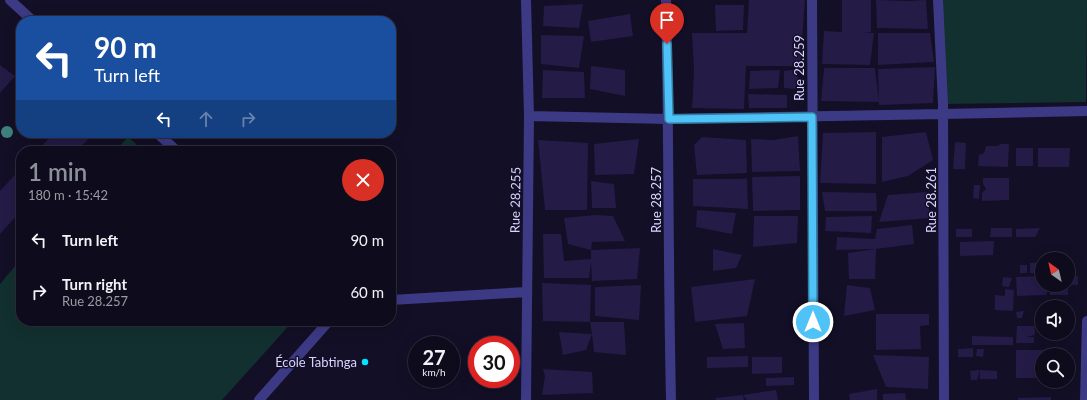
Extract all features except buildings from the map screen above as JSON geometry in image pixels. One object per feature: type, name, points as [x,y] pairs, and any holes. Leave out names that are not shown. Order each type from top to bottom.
[{"type":"street","points":[[10,0],[28,16]]},
{"type":"street","name":"Rue 28.255","points":[[526,0],[529,116],[526,400]]},
{"type":"street","name":"Rue 28.257","points":[[666,0],[669,119],[669,322],[671,400]]},
{"type":"street","name":"Rue 28.259","points":[[812,0],[814,400]]},
{"type":"street","name":"Rue 28.261","points":[[938,0],[943,114],[944,400]]},
{"type":"street","points":[[529,116],[669,119],[1087,111]]},
{"type":"street","points":[[163,138],[171,146]]},
{"type":"street","points":[[396,300],[527,292]]},
{"type":"street","points":[[1085,400],[1087,321]]},
{"type":"street","points":[[260,400],[325,326]]},
{"type":"green space","points":[[938,0],[1087,0],[1086,102],[943,104]]},
{"type":"green space","points":[[127,138],[129,138],[138,146],[120,146]]},
{"type":"green space","points":[[16,265],[16,326],[289,326],[222,400],[0,400],[0,284]]},
{"type":"place","name":"École Tabtinga","points":[[365,362]]},
{"type":"route","points":[[667,44],[669,119],[812,117],[813,322]]}]
